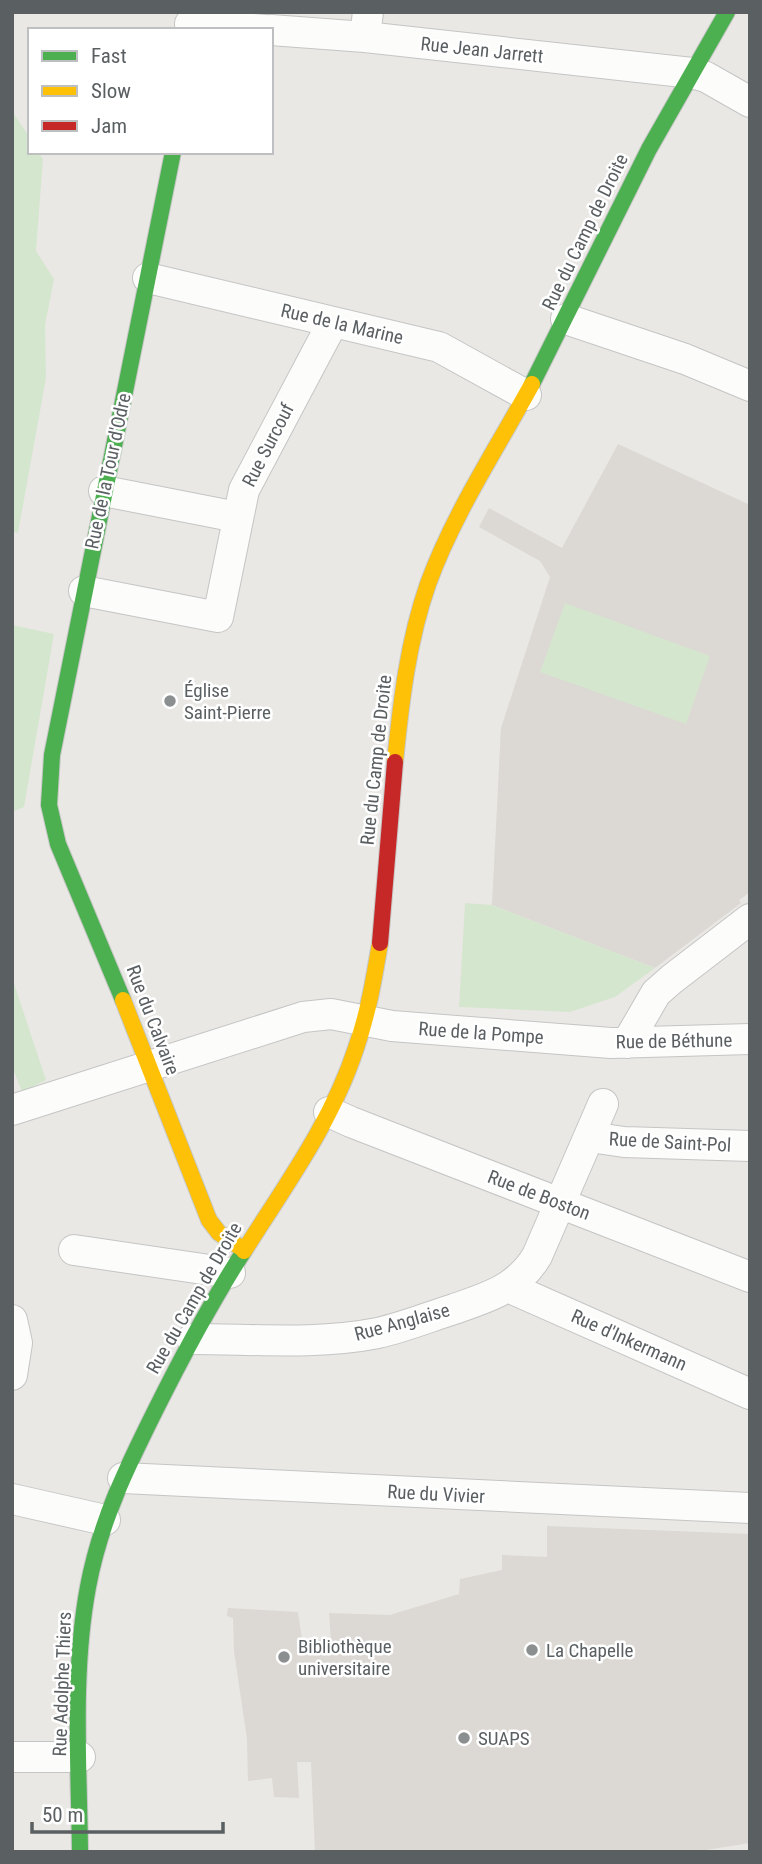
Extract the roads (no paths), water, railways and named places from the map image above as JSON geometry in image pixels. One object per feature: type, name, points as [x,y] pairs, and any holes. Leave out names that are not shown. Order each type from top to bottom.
[{"type":"street","name":"Rue du Camp de Droite","points":[[105,1520],[122,1478],[192,1339],[237,1262],[309,1150],[329,1112],[365,1022],[379,953],[398,723],[406,666],[416,623],[430,582],[456,522],[566,319],[642,164],[727,12]]},
{"type":"street","points":[[191,20],[250,28]]},
{"type":"street","name":"Rue Jean Jarrett","points":[[273,30],[367,25],[692,73],[706,77],[750,102]]},
{"type":"street","name":"Rue de la Tour d'Odre","points":[[48,790],[52,755],[83,591],[173,154]]},
{"type":"street","name":"Rue de la Marine","points":[[148,278],[439,347],[526,395]]},
{"type":"street","points":[[566,319],[685,359],[750,386]]},
{"type":"street","name":"Rue Surcouf","points":[[83,591],[218,617],[237,517],[249,477],[333,321]]},
{"type":"street","points":[[104,491],[237,517]]},
{"type":"street","name":"Rue du Calvaire","points":[[48,790],[58,844],[130,1014],[148,1068],[209,1220],[237,1262]]},
{"type":"street","points":[[613,1042],[656,993],[750,919]]},
{"type":"street","name":"Rue de la Pompe","points":[[12,1110],[312,1015],[331,1014],[365,1022],[613,1042]]},
{"type":"street","name":"Rue de Béthune","points":[[613,1042],[750,1039]]},
{"type":"street","name":"Rue Anglaise","points":[[192,1339],[319,1339],[376,1333],[460,1307],[508,1287],[531,1265],[561,1204],[603,1104]]},
{"type":"street","name":"Rue de Boston","points":[[329,1112],[750,1276]]},
{"type":"street","name":"Rue de Saint-Pol","points":[[590,1137],[624,1142],[750,1146]]},
{"type":"street","points":[[74,1251],[237,1262]]},
{"type":"street","name":"Rue d'Inkermann","points":[[508,1287],[750,1394]]},
{"type":"street","points":[[12,1320],[17,1343],[12,1375]]},
{"type":"street","name":"Rue du Vivier","points":[[122,1478],[750,1508]]},
{"type":"street","points":[[12,1499],[105,1520]]},
{"type":"street","name":"Rue Adolphe Thiers","points":[[80,1852],[83,1636],[94,1555],[105,1520]]},
{"type":"street","points":[[12,1756],[80,1757]]},
{"type":"place","name":"Église Saint-Pierre","points":[[170,701]]},
{"type":"place","name":"La Chapelle","points":[[532,1650]]},
{"type":"place","name":"Bibliothèque universitaire","points":[[284,1657]]},
{"type":"place","name":"SUAPS","points":[[464,1738]]}]
